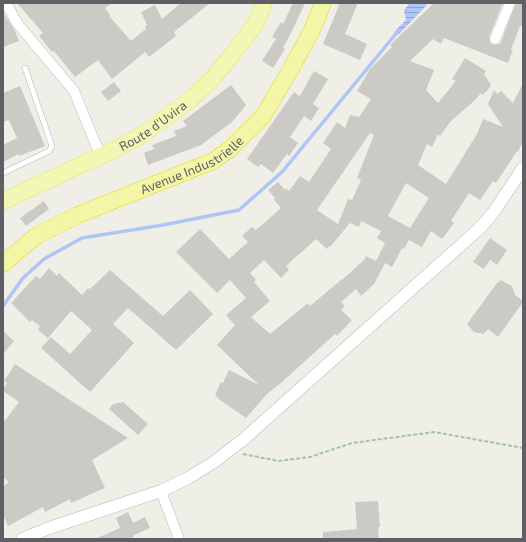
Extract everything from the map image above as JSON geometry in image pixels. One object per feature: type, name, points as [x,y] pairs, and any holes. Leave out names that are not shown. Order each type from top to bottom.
[{"type":"highway","name":"Avenue Industrielle","points":[[3,264],[36,236],[78,215],[213,161],[230,149],[263,116],[272,102],[313,28],[323,3]]},
{"type":"main road","name":"Route d'Uvira","points":[[3,200],[101,157],[142,135],[191,99],[213,78],[255,25],[264,3]]},
{"type":"street","points":[[6,3],[18,23],[74,91],[101,157]]},
{"type":"street","points":[[495,39],[510,3]]},
{"type":"street","points":[[22,539],[49,528],[161,491],[208,466],[228,452],[480,228],[493,213],[523,168]]},
{"type":"street","points":[[161,491],[179,539]]},
{"type":"lane","points":[[3,173],[49,151],[52,146],[25,68]]},
{"type":"path","points":[[228,452],[279,462],[310,457],[352,443],[434,432],[523,448]]},
{"type":"water","points":[[410,3],[428,3],[398,35],[394,32],[406,20],[404,10]]},
{"type":"building","points":[[17,3],[112,3],[105,8],[110,15],[109,16],[131,41],[146,29],[145,27],[147,25],[141,12],[155,5],[162,19],[181,3],[210,3],[174,32],[176,36],[149,57],[145,52],[112,79],[98,60],[75,77],[54,51],[52,52],[39,36],[43,33]]},
{"type":"building","points":[[293,3],[305,3],[283,48],[285,49],[273,68],[262,61],[276,39],[272,37],[281,22],[283,24]]},
{"type":"building","points":[[340,3],[358,3],[345,34],[367,44],[360,60],[323,44]]},
{"type":"building","points":[[434,3],[503,3],[489,37],[490,43],[493,45],[499,44],[516,3],[523,3],[523,26],[520,26],[508,63],[444,38],[441,44],[433,39],[410,61],[434,70],[426,90],[438,103],[456,81],[452,79],[465,58],[486,71],[484,74],[491,85],[487,91],[482,95],[481,93],[451,121],[440,136],[438,134],[432,147],[427,144],[418,165],[446,184],[477,134],[483,119],[503,127],[488,104],[494,90],[497,94],[501,91],[513,103],[523,83],[523,141],[518,152],[517,151],[496,183],[493,181],[480,200],[469,193],[451,221],[454,223],[442,239],[431,231],[422,247],[409,240],[404,249],[402,248],[392,267],[385,263],[374,284],[361,296],[356,289],[341,302],[345,306],[341,310],[352,320],[337,336],[335,334],[267,394],[246,418],[215,395],[229,370],[259,385],[217,345],[235,325],[226,315],[246,298],[230,280],[217,293],[176,252],[200,229],[229,259],[248,242],[242,236],[252,227],[256,230],[281,208],[268,190],[278,182],[285,190],[286,188],[289,191],[300,176],[309,182],[331,149],[323,143],[337,122],[345,128],[350,115],[359,117],[371,99],[357,91],[370,69],[392,47],[390,45]],"holes":[[[370,133],[374,135],[357,178],[361,180],[352,200],[348,199],[338,224],[317,210]],[[406,183],[429,198],[410,228],[388,216]],[[361,221],[381,231],[377,238],[385,243],[376,261],[366,256],[364,260],[342,280],[310,306],[308,303],[270,334],[251,317],[270,301],[254,282],[256,280],[250,273],[264,260],[281,278],[289,270],[286,266],[316,239],[327,249],[350,223],[359,227]]]},
{"type":"building","points":[[3,13],[14,29],[19,41],[3,47]]},
{"type":"building","points":[[314,71],[328,79],[313,104],[319,108],[311,121],[304,116],[290,137],[298,143],[289,156],[287,154],[273,173],[261,164],[258,167],[247,159],[294,92],[300,96]]},
{"type":"building","points":[[114,82],[121,91],[108,101],[101,92]]},
{"type":"building","points":[[231,85],[246,105],[232,122],[201,145],[148,165],[144,153],[154,149],[152,145],[176,136],[174,131],[187,126],[183,121]]},
{"type":"building","points":[[20,86],[45,146],[19,156],[19,154],[3,162],[3,145],[17,138],[9,120],[3,122],[3,93]]},
{"type":"building","points":[[44,201],[49,209],[26,226],[20,218]]},
{"type":"building","points":[[490,238],[507,250],[497,265],[490,260],[484,269],[473,262]]},
{"type":"building","points":[[49,268],[57,276],[59,273],[82,295],[88,288],[90,289],[110,270],[163,316],[190,290],[213,314],[176,350],[128,308],[113,324],[134,343],[90,392],[41,348],[51,337],[70,354],[92,330],[71,311],[48,338],[38,330],[40,326],[32,320],[30,322],[11,303],[36,276],[40,279]]},
{"type":"building","points":[[501,280],[512,286],[515,295],[523,302],[498,337],[488,329],[484,334],[474,332],[467,324],[497,283]]},
{"type":"building","points":[[3,331],[14,341],[3,354]]},
{"type":"building","points":[[15,364],[128,438],[92,460],[105,488],[71,503],[70,499],[45,512],[43,507],[8,526],[3,514],[3,487],[9,482],[3,477],[3,423],[19,402],[3,391],[3,389],[7,383],[4,381]]},
{"type":"building","points":[[123,402],[148,424],[138,435],[109,409],[113,404]]},
{"type":"building","points":[[378,501],[380,527],[378,527],[379,539],[323,539],[323,532],[357,529],[355,502]]},
{"type":"building","points":[[128,512],[133,523],[145,517],[150,528],[134,535],[132,539],[95,539],[120,528],[116,518]]},
{"type":"waterway","points":[[3,306],[23,278],[44,259],[82,238],[163,225],[239,210],[282,172],[399,30]]}]
